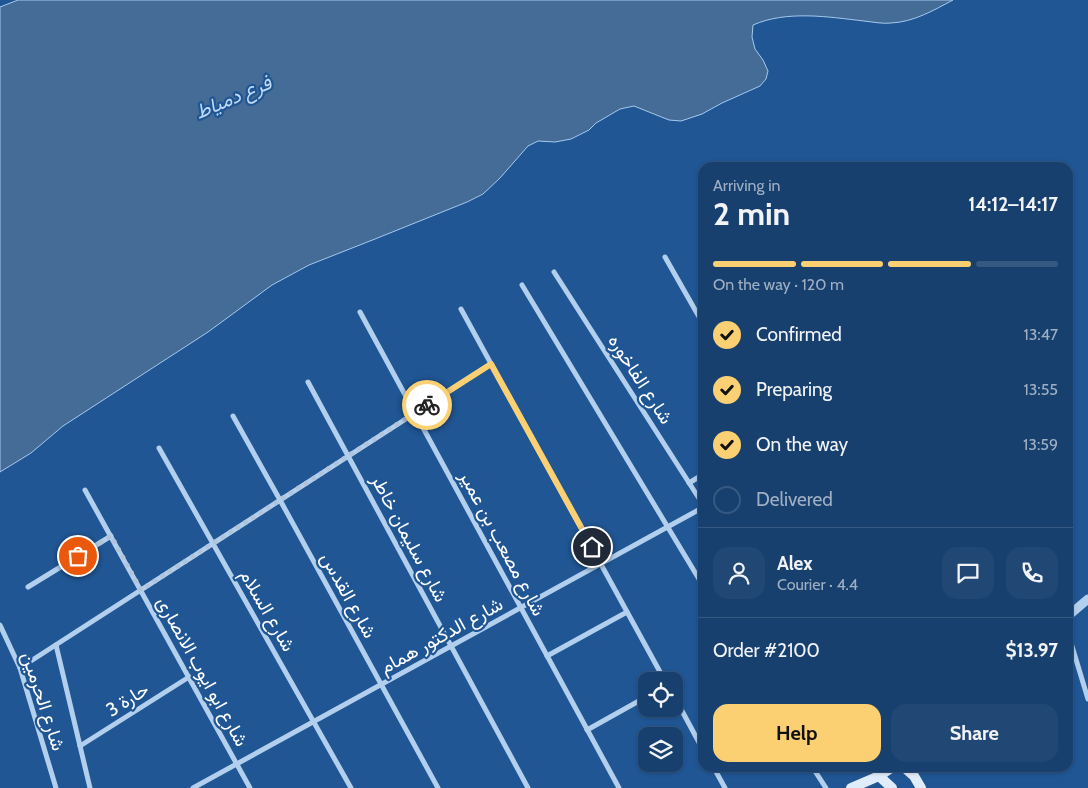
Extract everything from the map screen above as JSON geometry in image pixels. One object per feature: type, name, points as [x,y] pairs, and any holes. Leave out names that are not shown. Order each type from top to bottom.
[{"type":"main road","points":[[851,788],[876,772],[892,788]]},
{"type":"main road","points":[[910,772],[922,788]]},
{"type":"street","points":[[665,257],[698,315]]},
{"type":"street","name":"شارع الفاخوره","points":[[554,272],[698,497]]},
{"type":"street","points":[[522,285],[698,577]]},
{"type":"street","points":[[461,309],[660,672]]},
{"type":"street","name":"شارع مصعب بن عمير","points":[[360,312],[619,788]]},
{"type":"street","points":[[20,668],[491,364]]},
{"type":"street","name":"شارع سليمان خاطر","points":[[308,382],[528,788]]},
{"type":"street","name":"شارع القدس","points":[[233,416],[438,788]]},
{"type":"street","name":"شارع السلام","points":[[159,448],[350,788]]},
{"type":"street","points":[[689,483],[698,477]]},
{"type":"street","name":"شارع ابو ايوب الانصارى","points":[[85,490],[250,788]]},
{"type":"street","name":"شارع الدكتور همام","points":[[193,788],[698,510]]},
{"type":"street","points":[[28,587],[111,536]]},
{"type":"street","points":[[1073,612],[1088,599]]},
{"type":"street","points":[[547,656],[627,612]]},
{"type":"street","name":"شارع الحرمين","points":[[0,625],[20,668],[56,788]]},
{"type":"street","points":[[56,645],[90,788]]},
{"type":"street","points":[[1073,650],[1088,699]]},
{"type":"street","name":"حارة 3","points":[[80,746],[189,677]]},
{"type":"street","points":[[587,730],[638,701]]},
{"type":"street","points":[[683,713],[698,741]]},
{"type":"street","points":[[716,772],[725,788]]},
{"type":"street","points":[[816,772],[826,788]]},
{"type":"water","name":"فرع دمياط","points":[[18,0],[953,0],[924,15],[899,22],[881,23],[794,16],[766,20],[753,25],[752,37],[755,49],[768,71],[766,79],[760,86],[702,114],[681,121],[669,120],[634,106],[620,109],[596,123],[589,130],[571,139],[555,142],[538,141],[528,146],[483,194],[309,265],[272,285],[208,332],[63,426],[31,453],[0,472],[0,7]]},
{"type":"way so far","points":[[78,556],[111,536],[141,590],[427,405]]},
{"type":"route","points":[[427,405],[491,364],[592,547]]}]
